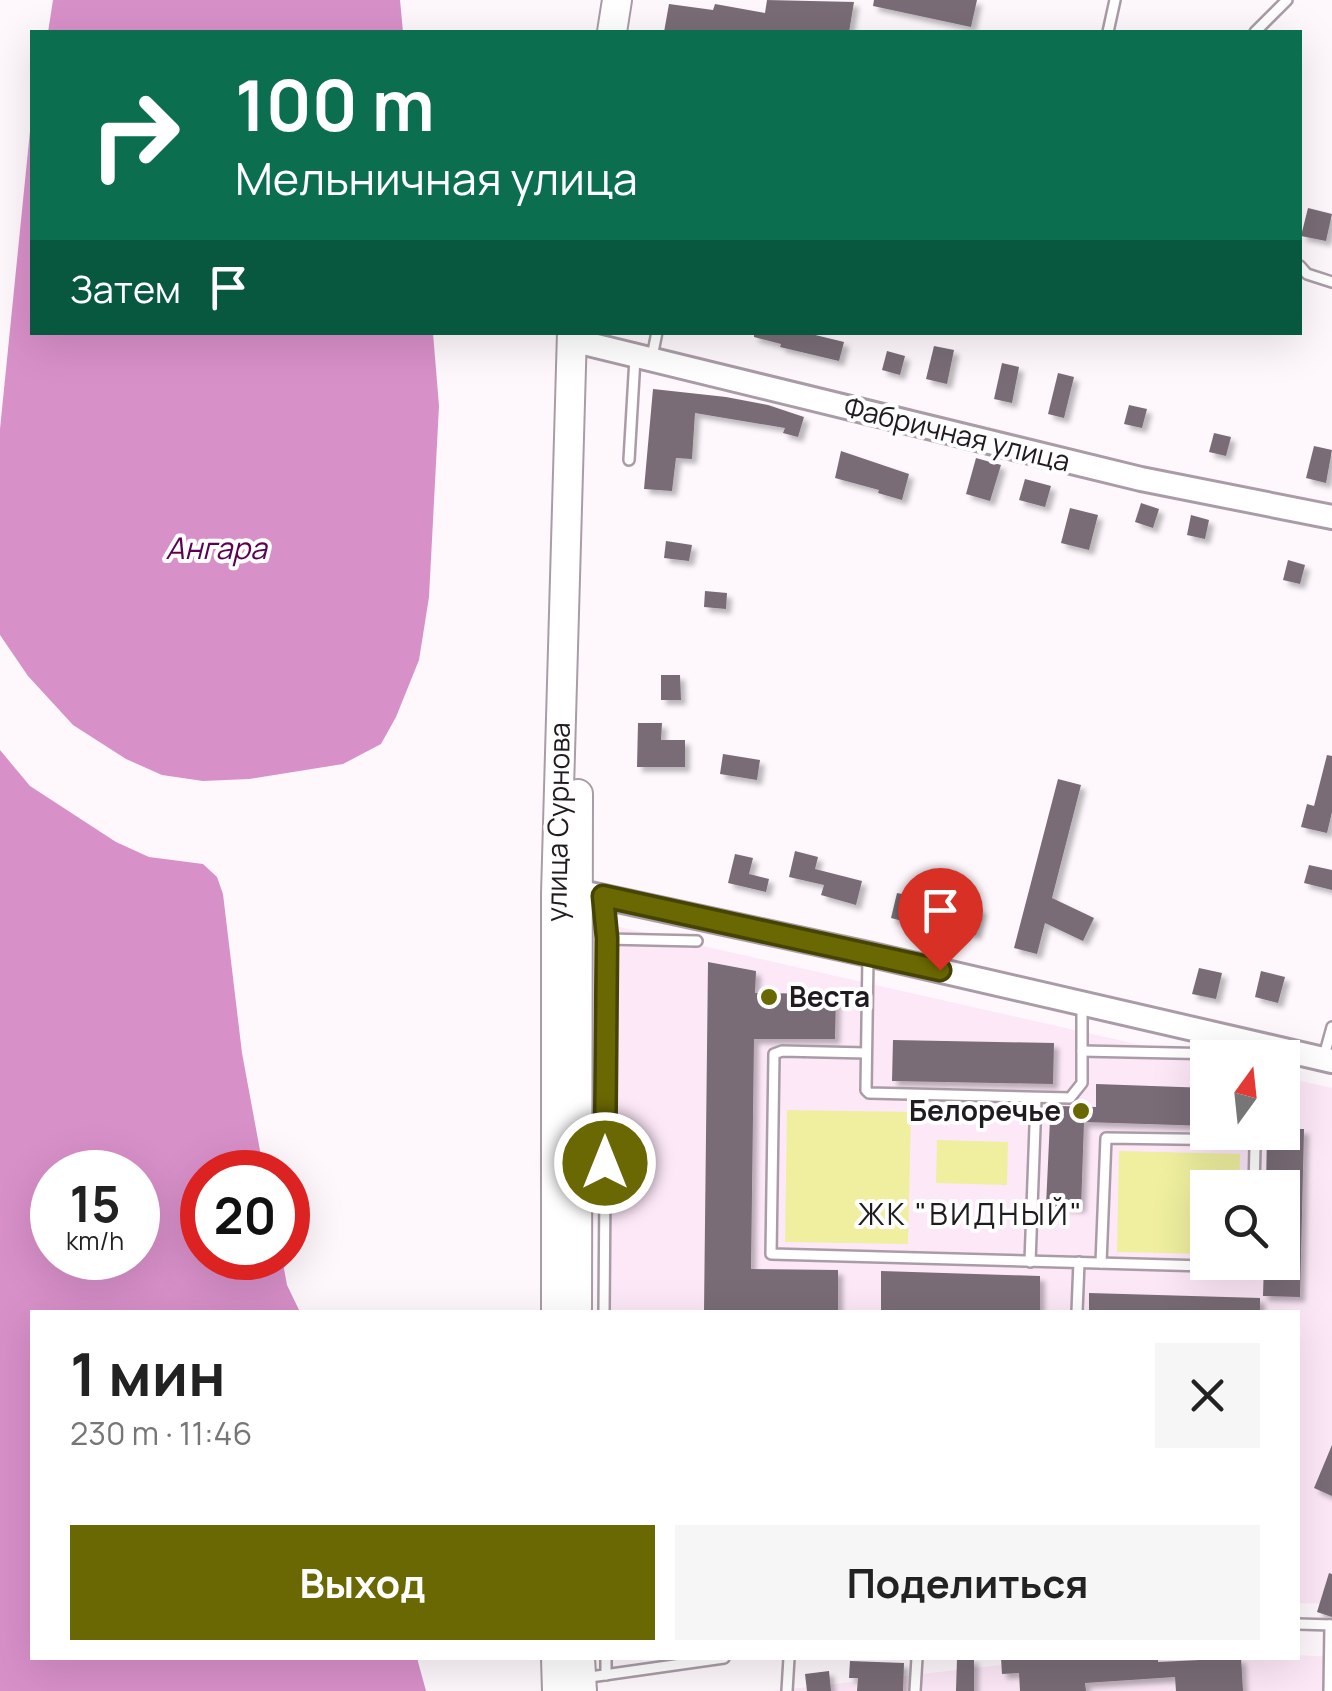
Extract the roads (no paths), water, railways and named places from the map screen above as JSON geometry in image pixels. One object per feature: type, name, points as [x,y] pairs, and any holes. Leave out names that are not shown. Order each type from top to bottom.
[{"type":"main road","points":[[600,30],[604,0]]},
{"type":"main road","points":[[612,30],[617,0]]},
{"type":"main road","name":"улица Сурнова","points":[[577,1310],[589,894],[580,336]]},
{"type":"main road","name":"улица Сурнова","points":[[556,1310],[556,894],[580,336]]},
{"type":"main road","points":[[558,1660],[581,1678]]},
{"type":"street","name":"Фабричная улица","points":[[580,336],[643,357],[1142,479],[1332,517]]},
{"type":"street","points":[[589,894],[1323,1059]]},
{"type":"lane","points":[[1108,30],[1115,0]]},
{"type":"lane","points":[[1257,30],[1287,0]]},
{"type":"lane","points":[[1302,268],[1332,282]]},
{"type":"lane","points":[[629,460],[643,357],[656,335]]},
{"type":"lane","points":[[589,894],[607,938],[604,1310]]},
{"type":"lane","points":[[607,938],[697,942]]},
{"type":"lane","points":[[868,954],[869,1093],[1065,1100],[1078,1092],[1082,1082],[1082,1004]]},
{"type":"lane","points":[[1082,1051],[1323,1059],[1332,1026]]},
{"type":"lane","points":[[866,1053],[774,1054],[771,1254],[1190,1266]]},
{"type":"lane","points":[[1030,1262],[1036,1099]]},
{"type":"lane","points":[[1100,1263],[1104,1146],[1109,1137],[1249,1142],[1255,1150],[1254,1170]]},
{"type":"lane","points":[[1078,1262],[1078,1310]]},
{"type":"lane","points":[[1300,1624],[1331,1625],[1329,1691]]},
{"type":"lane","points":[[581,1678],[604,1660]]},
{"type":"lane","points":[[581,1678],[710,1660]]},
{"type":"lane","points":[[787,1691],[789,1660]]},
{"type":"lane","points":[[915,1691],[918,1660]]},
{"type":"water","points":[[53,0],[400,0],[403,30],[48,30]]},
{"type":"water","name":"Ангара","points":[[30,131],[30,335],[433,335],[439,406],[429,597],[419,660],[381,744],[343,764],[249,779],[203,781],[162,775],[126,759],[73,725],[28,676],[0,635],[0,429]]},
{"type":"water","points":[[0,750],[30,786],[116,842],[149,857],[203,864],[217,877],[223,894],[242,1053],[260,1150],[180,1150],[180,1280],[286,1280],[299,1310],[30,1310],[30,1660],[418,1660],[426,1691],[0,1691]]},
{"type":"place","name":"Веста","points":[[769,997]]},
{"type":"place","name":"Белоречье","points":[[1081,1111]]},
{"type":"district","name":"ЖК \"ВИДНЫЙ\"","points":[[971,1215]]}]
